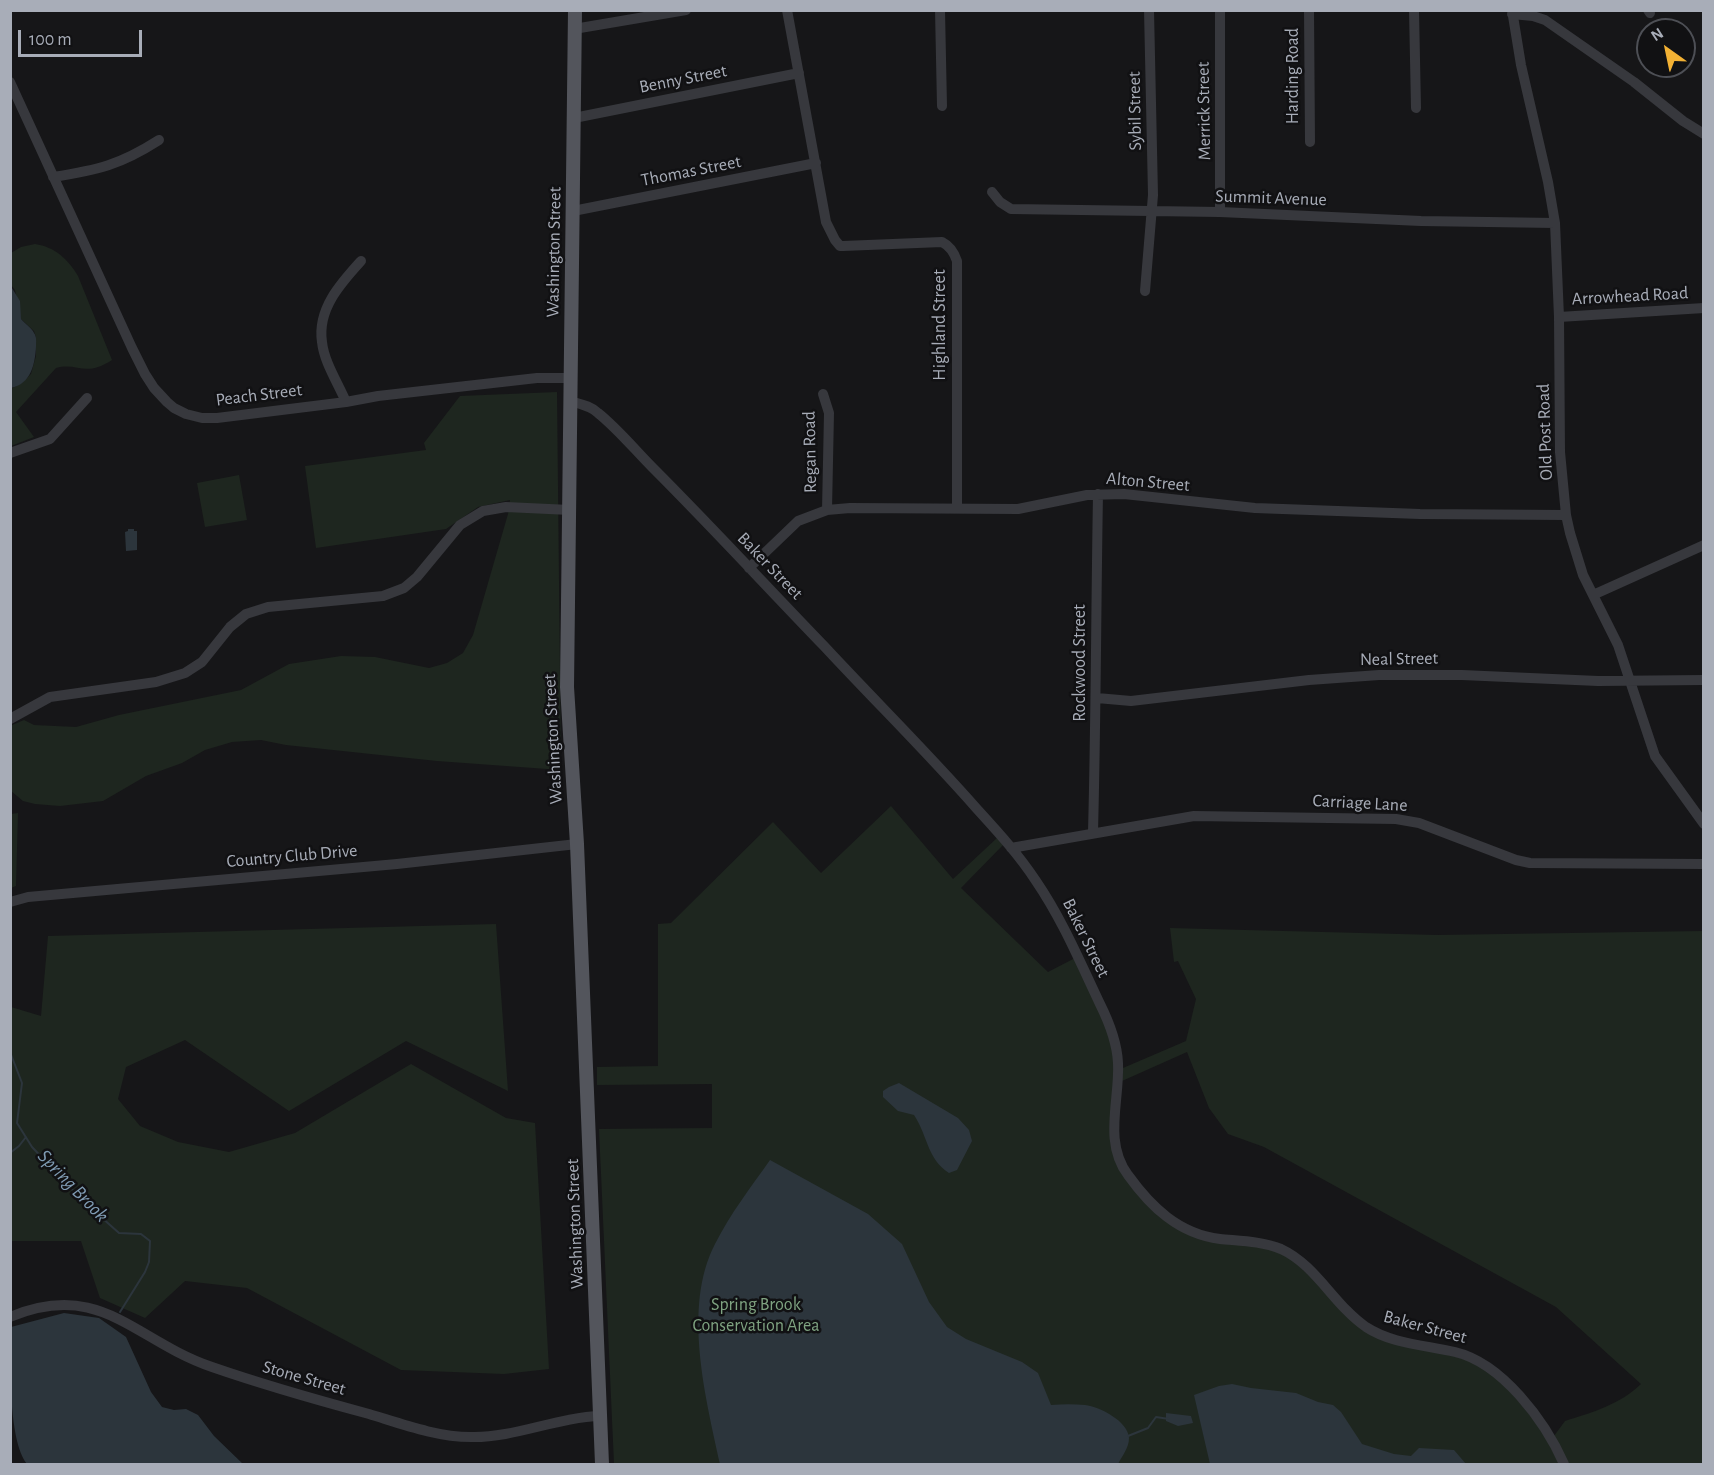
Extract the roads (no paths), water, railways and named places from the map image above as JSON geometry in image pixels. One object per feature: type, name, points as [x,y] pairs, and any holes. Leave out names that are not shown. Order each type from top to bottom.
[{"type":"main road","name":"Washington Street","points":[[575,10],[567,687],[577,844],[602,1464]]},
{"type":"street","points":[[574,29],[686,10]]},
{"type":"street","name":"Highland Street","points":[[787,10],[827,226],[840,246],[942,242],[955,254],[957,261],[957,508]]},
{"type":"street","points":[[940,10],[942,106]]},
{"type":"street","name":"Sybil Street","points":[[1144,291],[1154,195],[1149,10]]},
{"type":"street","name":"Merrick Street","points":[[1220,10],[1220,212]]},
{"type":"street","name":"Harding Road","points":[[1309,10],[1310,142]]},
{"type":"street","points":[[1414,10],[1416,108]]},
{"type":"street","points":[[1512,12],[1533,15],[1545,20],[1634,81],[1683,122],[1704,134]]},
{"type":"street","name":"Old Post Road","points":[[1512,12],[1555,223],[1560,433],[1566,515],[1576,554],[1618,645],[1655,756],[1704,824]]},
{"type":"street","name":"Benny Street","points":[[574,118],[799,73]]},
{"type":"street","name":"Peach Street","points":[[10,82],[145,374],[154,388],[174,408],[195,417],[217,418],[378,396],[537,378],[571,378]]},
{"type":"street","points":[[53,177],[108,167],[159,140]]},
{"type":"street","name":"Thomas Street","points":[[573,211],[816,163]]},
{"type":"street","name":"Summit Avenue","points":[[992,192],[999,202],[1011,209],[1220,212],[1555,223]]},
{"type":"street","points":[[346,402],[327,360],[321,342],[321,332],[327,306],[341,282],[361,261]]},
{"type":"street","name":"Arrowhead Road","points":[[1559,317],[1704,308]]},
{"type":"street","name":"Regan Road","points":[[823,394],[829,413],[827,510]]},
{"type":"street","points":[[10,453],[51,438],[87,398]]},
{"type":"street","name":"Baker Street","points":[[570,401],[596,410],[684,499],[941,768],[1011,848],[1037,882],[1055,910],[1113,1035],[1118,1062],[1114,1129],[1116,1154],[1126,1173],[1159,1211],[1172,1222],[1200,1235],[1255,1242],[1280,1249],[1302,1263],[1357,1320],[1376,1333],[1402,1342],[1476,1358],[1505,1380],[1541,1425],[1564,1464]]},
{"type":"street","name":"Alton Street","points":[[749,568],[798,521],[827,510],[1018,509],[1098,494],[1124,494],[1255,508],[1420,514],[1566,515]]},
{"type":"street","name":"Rockwood Street","points":[[1093,832],[1097,698],[1098,494]]},
{"type":"street","points":[[10,718],[50,697],[156,682],[185,673],[202,662],[230,627],[246,614],[268,607],[382,596],[404,588],[417,577],[460,525],[483,511],[506,507],[570,510]]},
{"type":"street","points":[[1593,595],[1704,545]]},
{"type":"street","name":"Neal Street","points":[[1097,698],[1131,701],[1309,680],[1378,675],[1462,675],[1631,681],[1704,680]]},
{"type":"street","name":"Carriage Lane","points":[[1011,848],[1194,816],[1396,819],[1419,823],[1515,860],[1704,864]]},
{"type":"street","name":"Country Club Drive","points":[[10,902],[28,897],[397,864],[577,844]]},
{"type":"street","name":"Stone Street","points":[[10,1317],[52,1305],[68,1304],[96,1309],[178,1353],[210,1367],[446,1435],[484,1437],[576,1417],[601,1416]]},
{"type":"waterway","name":"Spring Brook","points":[[10,1052],[22,1083],[17,1123],[32,1147],[83,1201],[119,1233],[141,1234],[150,1241],[149,1262],[145,1272],[120,1312]]},
{"type":"waterway","name":"Spring Brook","points":[[10,1153],[26,1137]]},
{"type":"waterway","name":"Spring Brook","points":[[1128,1436],[1148,1428],[1156,1417],[1169,1419]]},
{"type":"park label","name":"Spring Brook Conservation Area","points":[[756,1315]]}]
